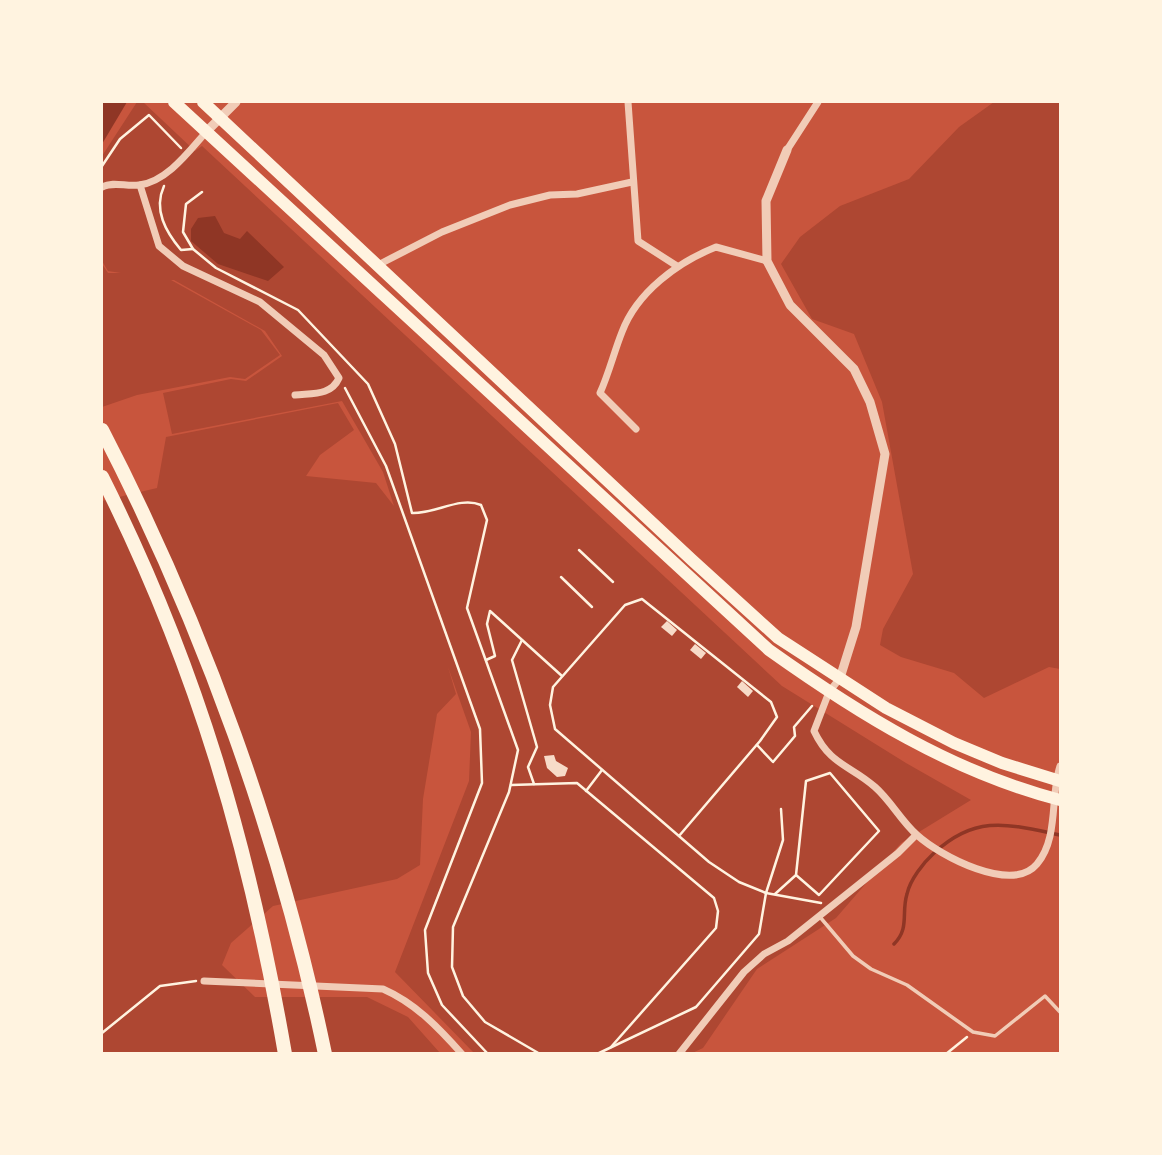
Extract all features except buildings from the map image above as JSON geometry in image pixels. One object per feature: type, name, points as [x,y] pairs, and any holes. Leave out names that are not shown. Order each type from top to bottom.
[{"type":"highway","points":[[102,430],[149,521],[232,729],[301,955],[325,1054]]},
{"type":"highway","points":[[102,477],[159,598],[228,793],[267,951],[285,1054]]},
{"type":"main road","points":[[174,102],[769,650],[828,692],[939,757],[1058,799]]},
{"type":"main road","points":[[203,102],[691,560],[778,638],[886,708],[954,743],[1002,763],[1058,780]]},
{"type":"street","points":[[102,187],[115,183],[140,185],[158,178],[186,154],[236,102]]},
{"type":"street","points":[[628,102],[638,241],[677,267]]},
{"type":"street","points":[[818,102],[787,150],[766,201],[767,261],[790,305],[854,369],[866,394],[884,454],[856,627],[840,678],[828,692],[814,731],[822,749],[838,764],[873,786],[916,835],[964,863],[990,873],[1021,876],[1037,864],[1047,843],[1058,799],[1060,766]]},
{"type":"street","points":[[378,265],[442,232],[510,205],[632,182]]},
{"type":"street","points":[[140,185],[159,246],[184,266],[260,302],[324,355],[339,378],[335,387],[326,392],[295,395]]},
{"type":"street","points":[[636,429],[600,393],[622,331],[635,306],[677,267],[716,247],[767,261]]},
{"type":"street","points":[[679,1054],[744,972],[819,916],[898,853],[916,835]]},
{"type":"street","points":[[204,981],[383,989],[400,996],[434,1023],[461,1054]]},
{"type":"lane","points":[[819,916],[853,956],[871,969],[907,985],[973,1032],[995,1036],[1045,996],[1060,1012]]},
{"type":"path","points":[[102,166],[120,139],[149,116],[186,154]]},
{"type":"path","points":[[169,181],[162,188],[160,208],[165,230],[181,250],[193,249]]},
{"type":"path","points":[[202,192],[187,204],[183,232],[193,249],[216,268],[298,310],[368,384],[395,444],[412,513],[425,513],[471,500],[481,505],[487,520],[467,608],[518,750],[511,785],[453,927],[452,967],[463,996],[485,1022],[540,1054]]},
{"type":"path","points":[[339,378],[358,409],[386,466],[480,729],[482,783],[425,930],[428,973],[442,1005],[488,1054]]},
{"type":"path","points":[[579,550],[613,582]]},
{"type":"path","points":[[561,577],[592,607]]},
{"type":"path","points":[[679,836],[757,745],[776,716],[771,702],[642,599],[625,605],[553,687],[550,705],[555,729],[679,836],[739,882],[766,893],[824,903]]},
{"type":"path","points":[[486,660],[495,656],[486,624],[490,611],[562,677]]},
{"type":"path","points":[[522,640],[512,660],[537,747],[527,767],[534,784]]},
{"type":"path","points":[[757,745],[772,762],[795,736],[794,727],[812,706]]},
{"type":"path","points":[[586,791],[602,770]]},
{"type":"path","points":[[775,894],[796,875],[806,781],[830,773],[879,831],[820,895],[796,875]]},
{"type":"path","points":[[511,785],[577,783],[714,898],[719,911],[716,928],[611,1047]]},
{"type":"path","points":[[597,1054],[696,1007],[759,933],[766,893],[783,840],[780,809]]},
{"type":"path","points":[[102,1033],[160,986],[204,981]]},
{"type":"path","points":[[946,1054],[973,1032]]},
{"type":"shaded area","points":[[102,102],[127,102],[102,144]]},
{"type":"shaded area","points":[[137,102],[143,102],[195,151],[202,146],[782,686],[971,800],[901,843],[836,918],[757,969],[703,1048],[690,1054],[474,1053],[395,972],[469,781],[471,732],[448,667],[456,694],[437,714],[423,799],[420,865],[397,879],[273,906],[231,943],[222,965],[255,997],[367,997],[408,1017],[440,1053],[102,1053],[102,501],[157,488],[166,437],[338,403],[354,430],[320,455],[306,476],[376,483],[394,506],[383,472],[342,401],[172,434],[163,393],[231,379],[246,381],[282,356],[265,331],[174,280],[171,280],[261,330],[280,355],[245,379],[230,377],[137,395],[102,407],[102,264],[108,273],[121,273],[108,271],[102,261],[102,156]]},
{"type":"shaded area","points":[[994,102],[1060,102],[1060,669],[1049,667],[984,698],[954,673],[901,657],[880,645],[883,629],[913,574],[882,402],[854,334],[812,319],[781,264],[800,237],[840,206],[909,179],[959,127]]},
{"type":"shaded area","points":[[215,216],[224,233],[240,239],[247,231],[284,267],[268,281],[218,264],[191,241],[191,229],[198,218]]},
{"type":"waterway","points":[[894,944],[902,932],[905,901],[911,883],[934,853],[949,841],[964,832],[993,825],[1060,835]]}]
